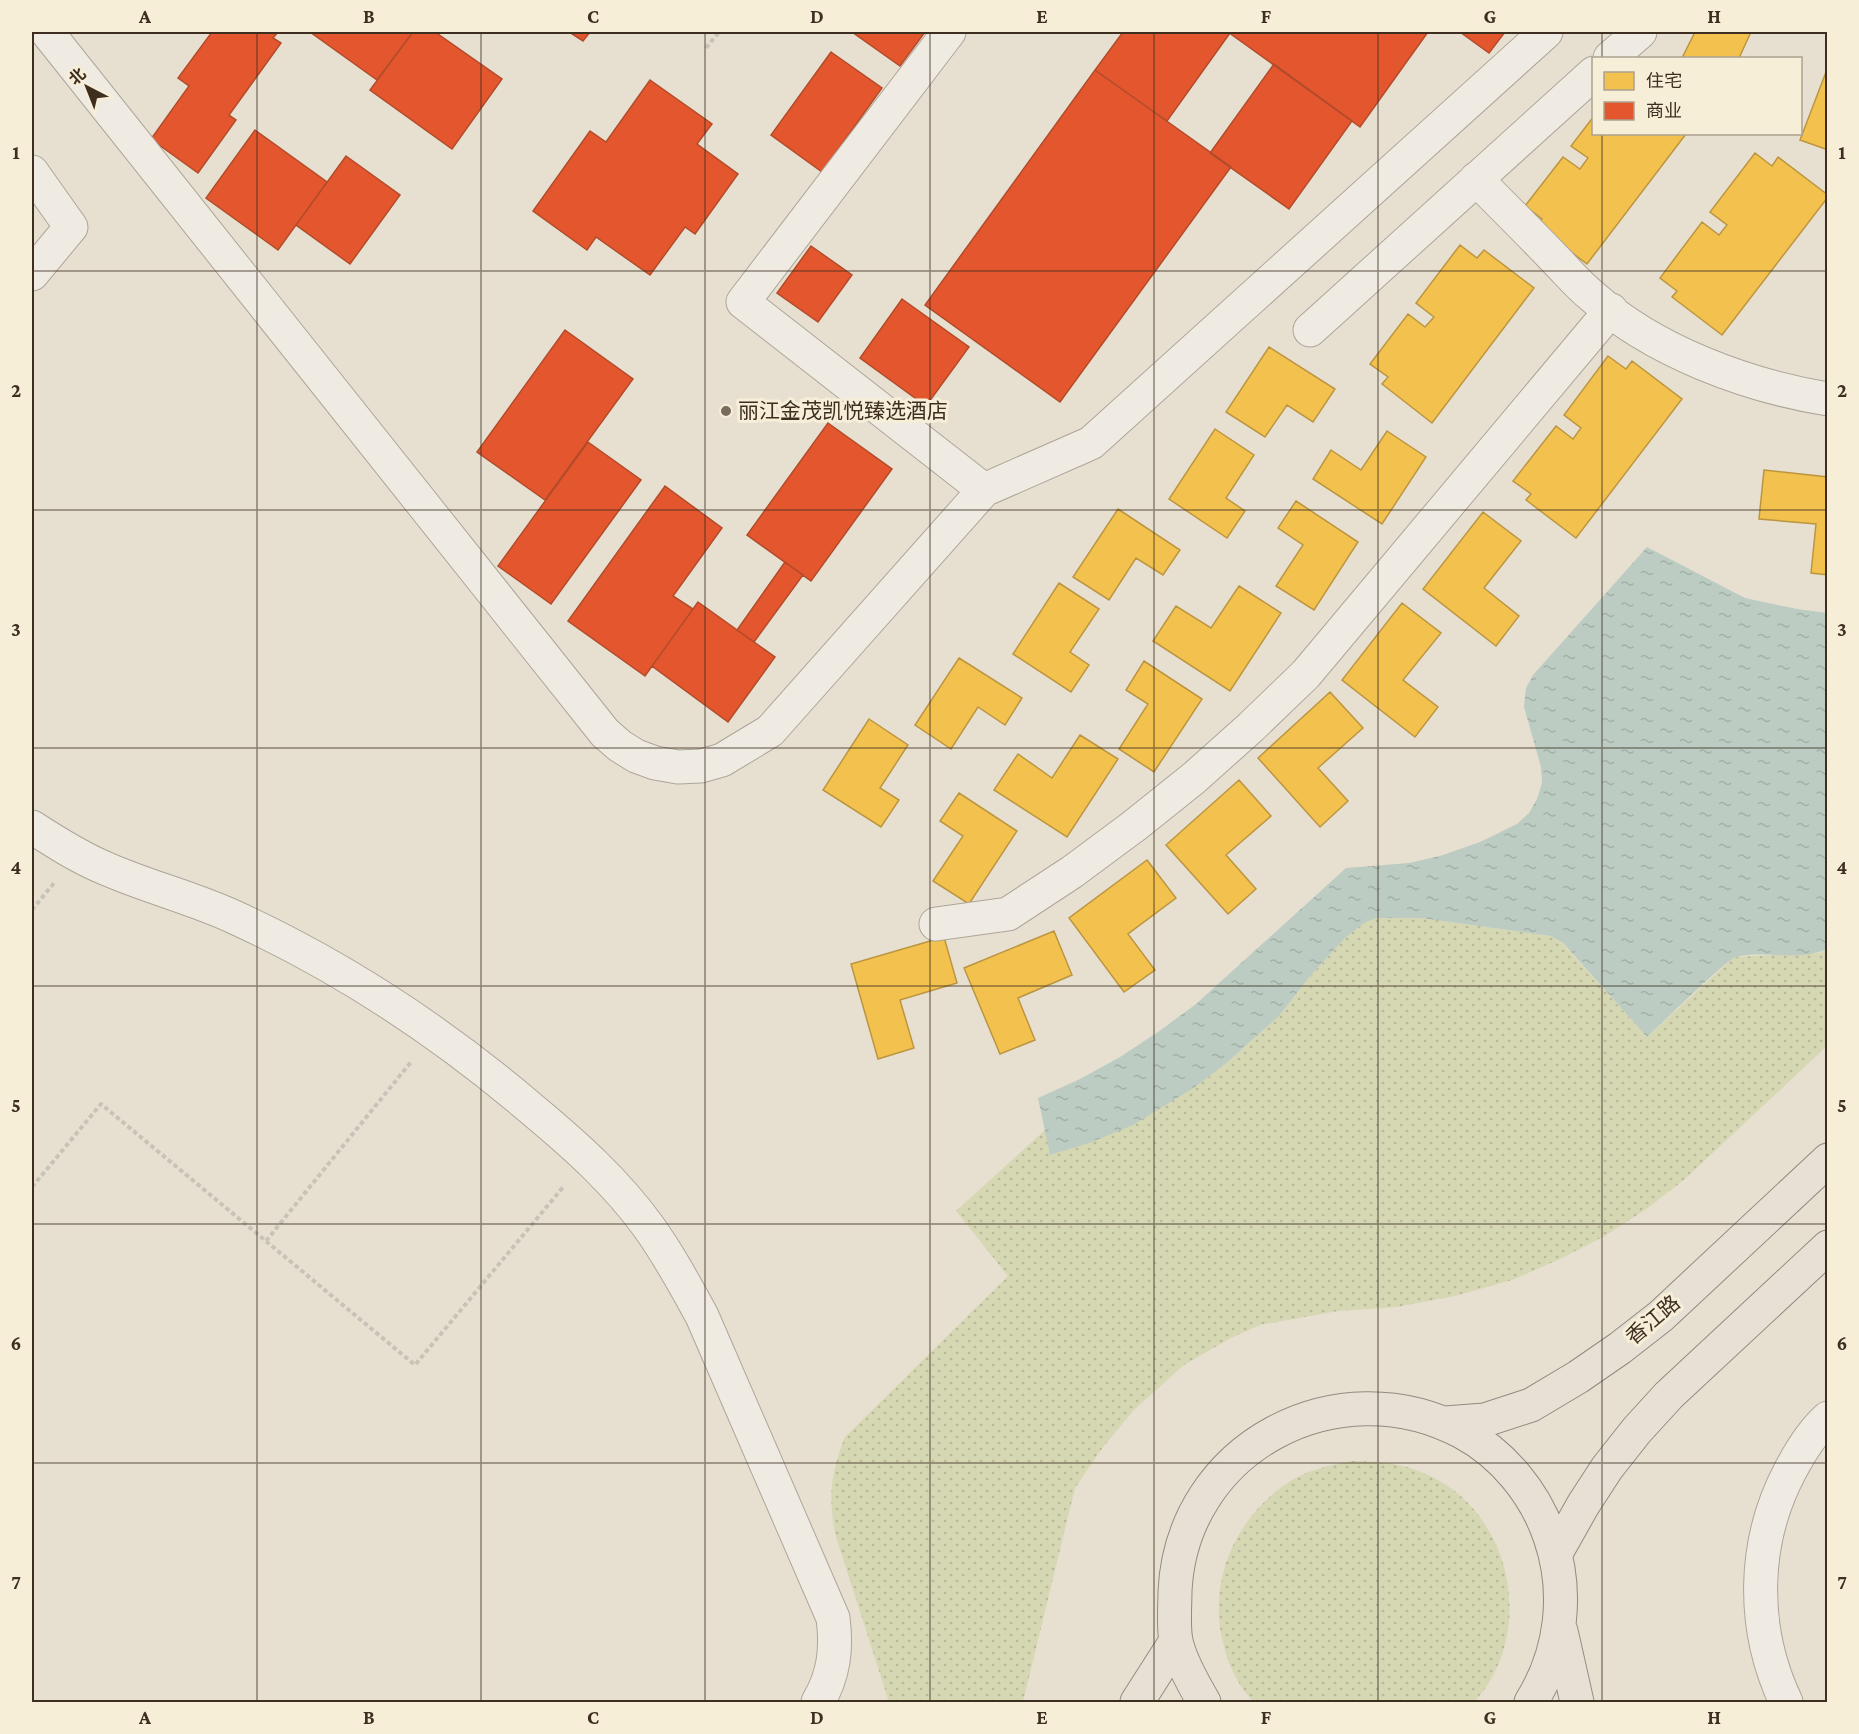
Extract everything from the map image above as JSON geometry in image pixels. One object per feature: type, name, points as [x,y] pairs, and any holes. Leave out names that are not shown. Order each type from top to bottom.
[{"type":"main road","name":"香江路","points":[[1445,1423],[1485,1420],[1531,1405],[1578,1377],[1661,1316],[1827,1160]]},
{"type":"main road","points":[[1556,1553],[1601,1477],[1637,1430],[1669,1395],[1827,1246]]},
{"type":"main road","points":[[1204,1702],[1192,1682],[1176,1641],[1174,1612],[1176,1576],[1184,1541],[1199,1508],[1220,1477],[1245,1452],[1275,1432],[1307,1417],[1342,1410],[1377,1408],[1412,1413],[1445,1423],[1476,1440],[1504,1462],[1526,1489],[1544,1520],[1556,1553],[1561,1588],[1560,1624],[1552,1659],[1538,1692],[1531,1702]]},
{"type":"main road","points":[[1560,1624],[1576,1702]]},
{"type":"main road","points":[[1137,1702],[1176,1641]]},
{"type":"lane","points":[[47,32],[605,733],[636,756],[655,763],[678,767],[701,766],[722,760],[770,730],[984,490],[1092,443],[1546,32]]},
{"type":"lane","points":[[949,32],[743,302],[984,490]]},
{"type":"lane","points":[[1611,57],[1640,32]]},
{"type":"lane","points":[[1310,330],[1592,74]]},
{"type":"lane","points":[[32,172],[71,227],[32,274]]},
{"type":"lane","points":[[1476,179],[1592,297],[1632,326],[1675,351],[1720,371],[1761,385],[1827,399]]},
{"type":"lane","points":[[936,924],[1008,914],[1072,872],[1134,826],[1194,778],[1251,727],[1306,674],[1611,310]]},
{"type":"lane","points":[[32,827],[53,841],[106,869],[232,916],[358,982],[487,1071],[588,1157],[614,1184],[648,1225],[677,1270],[702,1316],[833,1618],[834,1658],[830,1678],[818,1702]]},
{"type":"lane","points":[[1786,1702],[1767,1652],[1761,1619],[1760,1586],[1763,1551],[1771,1517],[1783,1484],[1800,1453],[1827,1418]]},
{"type":"path","points":[[706,48],[719,32]]},
{"type":"path","points":[[266,1241],[435,1033]]},
{"type":"path","points":[[32,1187],[101,1104],[415,1365],[588,1157]]},
{"type":"green space","points":[[1376,918],[1421,918],[1551,936],[1562,943],[1647,1037],[1734,957],[1819,953],[1827,949],[1827,1046],[1685,1179],[1645,1210],[1603,1237],[1558,1260],[1512,1280],[1455,1296],[1397,1307],[1338,1311],[1260,1325],[1231,1338],[1184,1365],[1135,1409],[1103,1447],[1075,1488],[1023,1702],[889,1702],[836,1537],[831,1498],[833,1475],[845,1437],[1008,1276],[956,1211],[1045,1130],[1051,1155],[1195,1087],[1224,1065],[1279,1016],[1311,975],[1345,938],[1363,923]]},
{"type":"green space","points":[[1352,1461],[1391,1464],[1428,1475],[1457,1493],[1480,1517],[1497,1546],[1506,1577],[1510,1610],[1505,1643],[1494,1674],[1474,1702],[1254,1702],[1236,1678],[1222,1638],[1219,1606],[1221,1584],[1234,1544],[1258,1508],[1292,1480],[1314,1470]]},
{"type":"water","points":[[1647,547],[1745,598],[1827,613],[1827,949],[1805,955],[1736,957],[1707,980],[1647,1037],[1563,943],[1551,936],[1421,918],[1376,918],[1364,923],[1345,938],[1311,975],[1279,1016],[1224,1065],[1195,1087],[1133,1125],[1092,1142],[1050,1155],[1038,1098],[1120,1057],[1196,1004],[1346,868],[1409,863],[1440,856],[1480,842],[1517,824],[1529,813],[1542,783],[1541,767],[1524,707],[1526,688],[1533,675]]},
{"type":"building: 住宅","points":[[1695,32],[1751,32],[1739,57],[1682,57]]},
{"type":"building: 住宅","points":[[1826,72],[1828,73],[1828,150],[1800,140]]},
{"type":"building: 住宅","points":[[1592,119],[1592,135],[1685,135],[1587,264],[1537,226],[1542,219],[1525,206],[1563,157],[1580,169],[1588,158],[1571,146]]},
{"type":"building: 住宅","points":[[1755,153],[1772,166],[1778,157],[1828,197],[1722,335],[1672,297],[1677,291],[1660,278],[1702,222],[1719,235],[1727,225],[1710,212]]},
{"type":"building: 住宅","points":[[1460,245],[1477,258],[1484,250],[1534,288],[1432,423],[1382,384],[1388,377],[1370,364],[1408,314],[1425,327],[1434,317],[1416,303]]},
{"type":"building: 住宅","points":[[1269,347],[1335,389],[1313,422],[1287,405],[1265,437],[1226,412]]},
{"type":"building: 住宅","points":[[1608,356],[1626,369],[1632,361],[1682,399],[1576,538],[1526,500],[1531,494],[1513,481],[1556,426],[1573,439],[1581,428],[1564,415]]},
{"type":"building: 住宅","points":[[1215,429],[1254,455],[1226,498],[1245,511],[1227,538],[1169,499]]},
{"type":"building: 住宅","points":[[1387,431],[1426,457],[1382,524],[1313,479],[1331,450],[1361,470]]},
{"type":"building: 住宅","points":[[1764,470],[1828,477],[1828,575],[1811,573],[1816,524],[1759,519]]},
{"type":"building: 住宅","points":[[1296,501],[1358,542],[1314,610],[1276,586],[1303,545],[1278,528]]},
{"type":"building: 住宅","points":[[1118,509],[1180,550],[1163,575],[1136,558],[1109,600],[1073,577]]},
{"type":"building: 住宅","points":[[1483,512],[1521,541],[1484,588],[1519,616],[1496,646],[1423,589]]},
{"type":"building: 住宅","points":[[1059,583],[1099,609],[1070,652],[1089,665],[1071,692],[1013,654]]},
{"type":"building: 住宅","points":[[1239,586],[1281,613],[1230,691],[1153,641],[1176,606],[1211,628]]},
{"type":"building: 住宅","points":[[1402,603],[1441,633],[1403,680],[1438,707],[1415,737],[1342,680]]},
{"type":"building: 住宅","points":[[959,658],[1022,698],[1005,725],[978,707],[951,749],[915,725]]},
{"type":"building: 住宅","points":[[1144,661],[1202,699],[1154,772],[1119,749],[1148,704],[1126,690]]},
{"type":"building: 住宅","points":[[1330,692],[1363,728],[1318,768],[1348,801],[1320,827],[1258,758]]},
{"type":"building: 住宅","points":[[869,719],[908,745],[880,788],[899,800],[881,827],[823,790]]},
{"type":"building: 住宅","points":[[1080,735],[1118,759],[1067,837],[994,790],[1018,754],[1052,778]]},
{"type":"building: 住宅","points":[[1239,780],[1271,816],[1226,855],[1256,889],[1228,914],[1166,845]]},
{"type":"building: 住宅","points":[[959,793],[1017,831],[969,904],[933,881],[963,836],[940,821]]},
{"type":"building: 住宅","points":[[1147,860],[1176,898],[1128,934],[1155,970],[1124,992],[1069,918]]},
{"type":"building: 住宅","points":[[1054,931],[1072,975],[1018,998],[1035,1040],[1000,1054],[964,968]]},
{"type":"building: 住宅","points":[[944,937],[957,983],[900,1000],[914,1048],[878,1059],[851,964]]},
{"type":"building: 商业","points":[[212,32],[278,32],[273,38],[281,43],[229,115],[236,120],[198,173],[151,139],[189,86],[178,78]]},
{"type":"building: 商业","points":[[310,32],[413,32],[377,80]]},
{"type":"building: 商业","points":[[413,32],[435,32],[502,79],[452,149],[370,90]]},
{"type":"building: 商业","points":[[569,32],[590,32],[583,41]]},
{"type":"building: 商业","points":[[852,32],[925,32],[900,66]]},
{"type":"building: 商业","points":[[1123,32],[1230,33],[1167,121],[1095,70]]},
{"type":"building: 商业","points":[[1228,32],[1428,32],[1360,127]]},
{"type":"building: 商业","points":[[1460,32],[1505,32],[1489,53]]},
{"type":"building: 商业","points":[[831,52],[882,88],[822,172],[771,135]]},
{"type":"building: 商业","points":[[1274,64],[1352,121],[1289,209],[1210,153]]},
{"type":"building: 商业","points":[[1095,70],[1231,167],[1060,402],[925,305]]},
{"type":"building: 商业","points":[[650,80],[712,124],[697,144],[738,174],[695,234],[685,227],[650,275],[596,237],[587,250],[533,211],[590,131],[606,142]]},
{"type":"building: 商业","points":[[255,130],[327,182],[278,250],[206,198]]},
{"type":"building: 商业","points":[[346,156],[400,195],[350,264],[296,225]]},
{"type":"building: 商业","points":[[811,246],[852,275],[818,322],[777,293]]},
{"type":"building: 商业","points":[[902,299],[969,347],[926,406],[860,358]]},
{"type":"building: 商业","points":[[565,330],[633,379],[545,500],[477,452]]},
{"type":"building: 商业","points":[[828,423],[892,469],[811,581],[747,535]]},
{"type":"building: 商业","points":[[588,442],[641,480],[551,604],[498,566]]},
{"type":"building: 商业","points":[[665,486],[722,528],[673,596],[693,609],[645,676],[568,621]]},
{"type":"building: 商业","points":[[785,562],[803,575],[754,642],[737,630]]},
{"type":"building: 商业","points":[[698,602],[775,657],[728,722],[652,666]]},
{"type":"place","name":"丽江金茂凯悦臻选酒店","points":[[726,411]]}]
